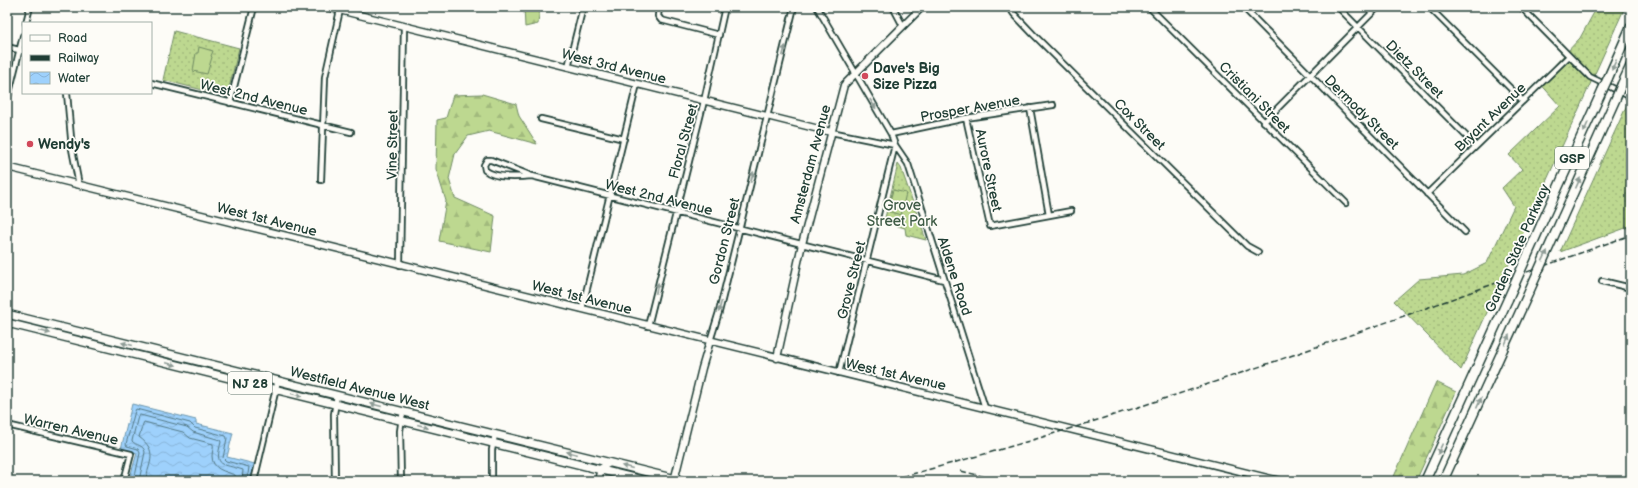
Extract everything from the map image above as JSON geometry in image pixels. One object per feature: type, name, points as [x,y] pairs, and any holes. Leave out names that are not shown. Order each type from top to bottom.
[{"type":"highway","name":"Garden State Parkway","points":[[1425,481],[1631,26]]},
{"type":"highway","name":"Garden State Parkway","points":[[1443,481],[1631,65]]},
{"type":"main road","name":"Westfield Avenue West","points":[[7,314],[495,434],[674,480],[684,481]]},
{"type":"main road","name":"Westfield Avenue West","points":[[7,323],[646,481]]},
{"type":"main road","points":[[91,344],[94,336]]},
{"type":"main road","points":[[217,375],[219,366]]},
{"type":"main road","points":[[623,475],[631,481]]},
{"type":"street","points":[[26,22],[30,7]]},
{"type":"street","points":[[230,103],[254,7]]},
{"type":"street","name":"West 3rd Avenue","points":[[327,7],[831,132],[895,145]]},
{"type":"street","points":[[568,67],[583,7]]},
{"type":"street","points":[[659,7],[658,16],[661,20],[719,35]]},
{"type":"street","name":"Floral Street","points":[[648,326],[675,212],[704,101],[725,7]]},
{"type":"street","name":"Gordon Street","points":[[674,480],[794,7]]},
{"type":"street","name":"Aldene Road","points":[[817,7],[891,134],[895,145],[908,164],[985,408]]},
{"type":"street","points":[[893,7],[903,26]]},
{"type":"street","name":"Amsterdam Avenue","points":[[777,358],[802,244],[844,85],[922,7]]},
{"type":"street","name":"Cox Street","points":[[1009,7],[1014,14],[1247,246],[1258,252]]},
{"type":"street","name":"Cristiani Street","points":[[1149,7],[1346,204]]},
{"type":"street","name":"Dermody Street","points":[[1243,7],[1465,232]]},
{"type":"street","name":"Dietz Street","points":[[1338,7],[1476,146]]},
{"type":"street","points":[[1264,122],[1378,7]]},
{"type":"street","points":[[1429,7],[1523,101]]},
{"type":"street","points":[[1521,7],[1590,77],[1631,97]]},
{"type":"street","points":[[321,180],[325,77],[340,10]]},
{"type":"street","name":"Vine Street","points":[[400,265],[404,26]]},
{"type":"street","points":[[7,47],[21,51],[7,101]]},
{"type":"street","name":"Bryant Avenue","points":[[1427,194],[1569,56]]},
{"type":"street","name":"West 2nd Avenue","points":[[152,83],[352,132]]},
{"type":"street","points":[[582,310],[637,84]]},
{"type":"street","points":[[67,94],[72,149],[78,185]]},
{"type":"street","name":"Prosper Avenue","points":[[891,134],[966,118],[1053,104]]},
{"type":"street","points":[[1030,108],[1049,215],[1071,211]]},
{"type":"street","name":"Aurore Street","points":[[966,118],[990,226],[1049,215]]},
{"type":"street","points":[[541,119],[624,139]]},
{"type":"street","name":"Grove Street","points":[[839,373],[895,145]]},
{"type":"street","name":"West 2nd Avenue","points":[[532,176],[513,177],[492,174],[485,170],[484,165],[487,160],[490,160],[532,176],[944,280]]},
{"type":"street","name":"West 1st Avenue","points":[[7,167],[1280,481]]},
{"type":"street","points":[[1602,281],[1631,288]]},
{"type":"street","points":[[254,481],[278,380]]},
{"type":"street","points":[[335,481],[335,404],[337,395]]},
{"type":"street","points":[[401,481],[401,420],[403,412]]},
{"type":"street","name":"Warren Avenue","points":[[7,425],[131,454],[124,481]]},
{"type":"street","points":[[492,481],[493,443],[495,434]]},
{"type":"street","points":[[598,481],[600,470],[606,464],[610,463]]},
{"type":"green space","points":[[524,7],[540,7],[538,24],[525,27]]},
{"type":"green space","points":[[1597,7],[1625,7],[1461,370],[1394,301],[1419,279],[1463,275],[1487,263],[1514,206],[1502,188],[1522,169],[1509,155],[1560,106],[1539,82],[1580,38]]},
{"type":"green space","points":[[174,31],[239,48],[227,96],[163,80]]},
{"type":"green space","points":[[199,47],[213,51],[207,74],[193,71],[196,53],[198,53]]},
{"type":"green space","points":[[482,94],[516,104],[519,116],[537,144],[489,131],[468,136],[455,154],[449,179],[455,198],[495,216],[491,252],[439,241],[446,201],[436,169],[437,120],[446,118],[453,95]]},
{"type":"green space","points":[[1631,96],[1631,147],[1626,165],[1631,171],[1631,226],[1560,252]]},
{"type":"green space","name":"Grove Street Park","points":[[898,164],[901,168],[926,240],[906,235],[905,228],[884,222]]},
{"type":"green space","points":[[893,190],[906,193],[901,215],[887,211]]},
{"type":"green space","points":[[1436,382],[1456,392],[1416,481],[1392,481]]},
{"type":"water","points":[[132,404],[196,420],[196,424],[233,433],[227,457],[255,464],[250,481],[129,481],[137,453],[121,449]]},
{"type":"railway","points":[[885,481],[980,455],[1168,398],[1631,235]]},
{"type":"railway","points":[[961,471],[1002,481]]},
{"type":"place","name":"Dave's Big Size Pizza","points":[[865,76]]},
{"type":"place","name":"Wendy's","points":[[30,144]]}]
